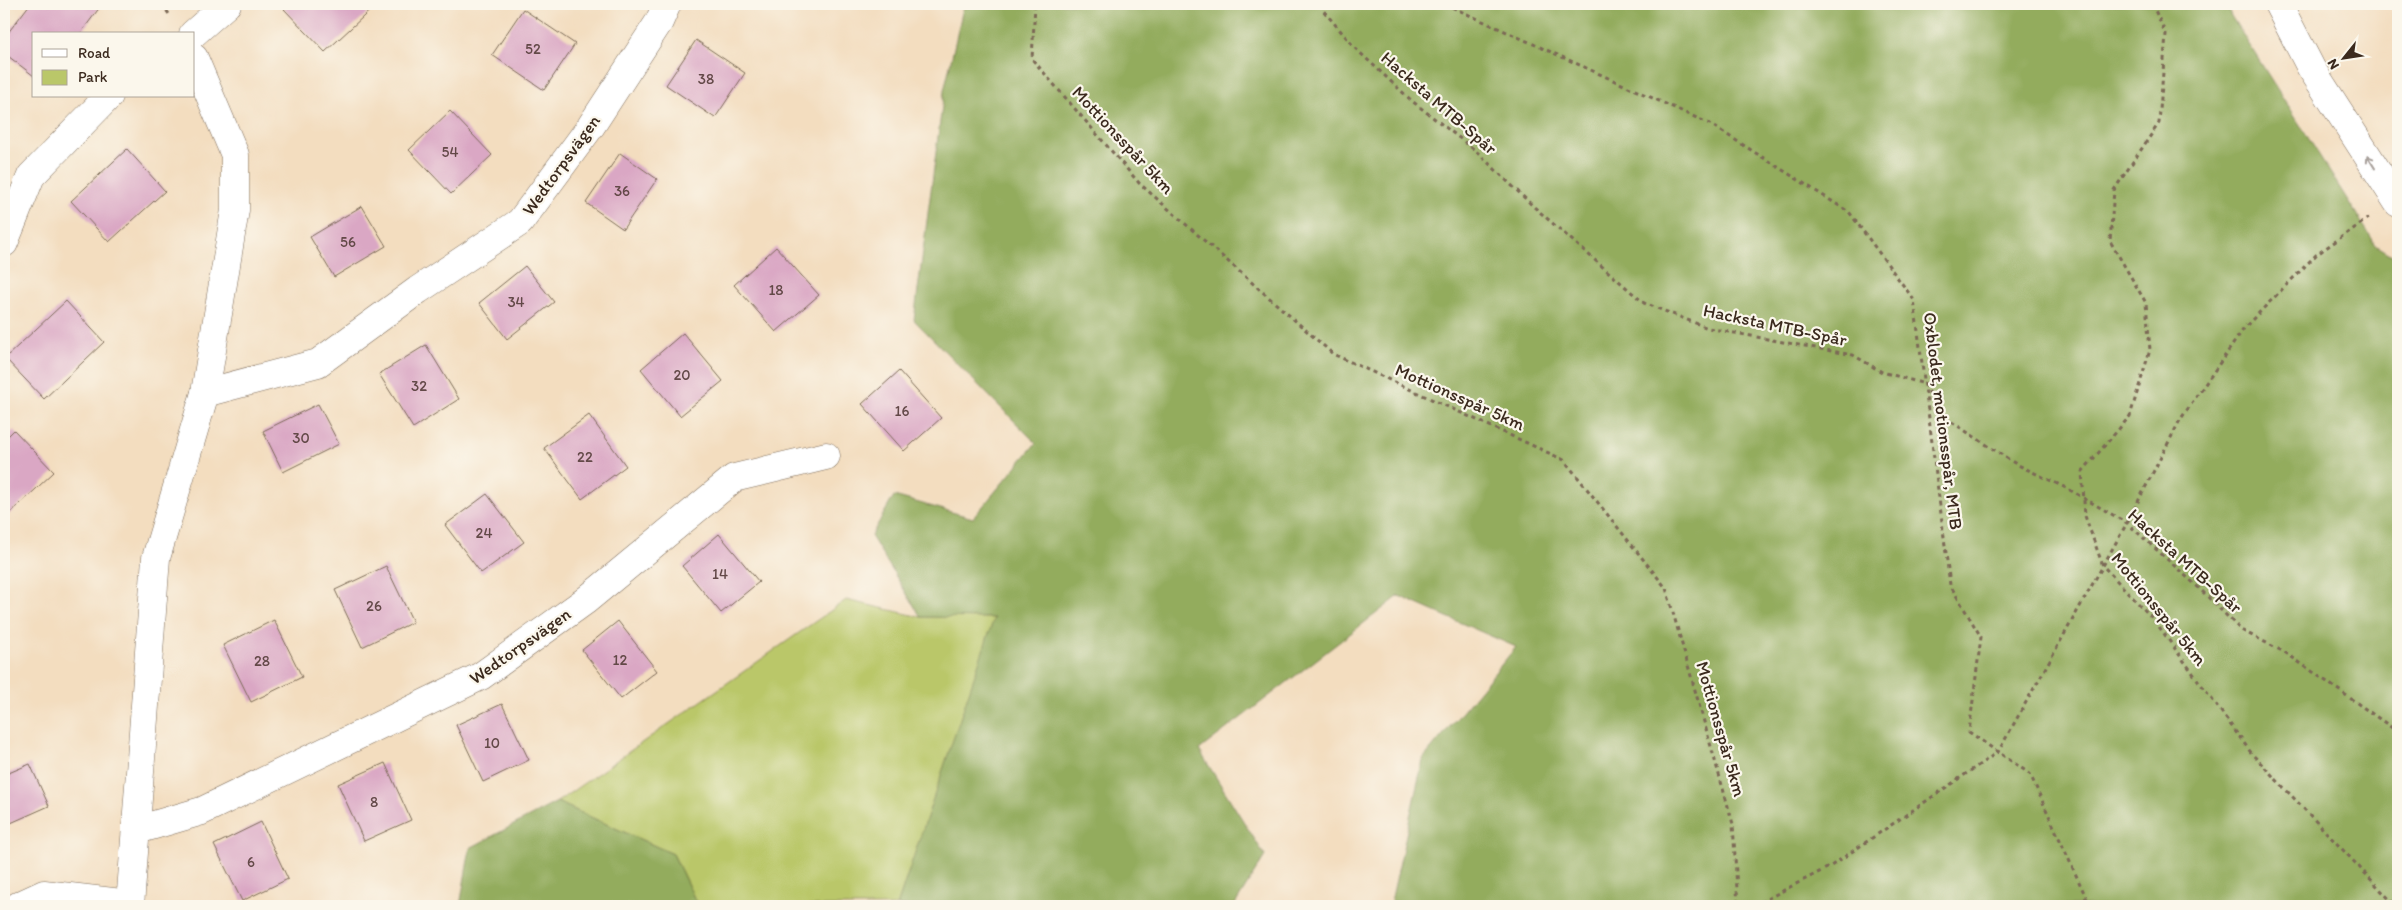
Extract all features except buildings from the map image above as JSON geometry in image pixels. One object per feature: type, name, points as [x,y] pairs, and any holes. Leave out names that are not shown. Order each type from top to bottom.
[{"type":"street","points":[[194,32],[227,4]]},
{"type":"street","name":"Wedtorpsvägen","points":[[206,394],[318,362],[418,290],[520,222],[591,126],[659,22],[667,4]]},
{"type":"street","points":[[2278,4],[2312,68],[2397,201]]},
{"type":"street","points":[[18,906],[44,894],[130,905],[156,558],[206,394],[235,210],[235,156],[195,60]]},
{"type":"street","points":[[4,243],[31,176],[107,98]]},
{"type":"street","name":"Wedtorpsvägen","points":[[137,830],[202,811],[481,676],[585,601],[734,478],[826,456]]},
{"type":"path","name":"Mottionsspår 5km","points":[[1035,4],[1032,60],[1139,183],[1333,354],[1564,460],[1666,588],[1733,824],[1738,906]]},
{"type":"path","name":"Hacksta MTB-Spår","points":[[1323,4],[1322,9],[1356,49],[1412,101],[1476,151],[1534,207],[1644,303],[1708,328],[1853,355],[1882,372],[1925,384],[1941,415],[2016,464],[2127,523],[2199,588],[2241,630],[2286,653],[2398,732]]},
{"type":"path","name":"Oxblodet, motionsspår, MTB","points":[[1445,4],[1710,124],[1850,212],[1914,300],[1950,584],[1981,637],[1969,732],[2030,774],[2090,906]]},
{"type":"path","name":"Mottionsspår 5km","points":[[2152,4],[2166,34],[2160,123],[2114,190],[2110,241],[2146,303],[2150,350],[2130,416],[2082,472],[2085,516],[2103,566],[2154,620],[2252,754],[2396,906]]},
{"type":"path","points":[[1753,906],[1831,866],[1998,752],[2127,523],[2180,420],[2245,327],[2316,255],[2397,201]]},
{"type":"green space","points":[[964,4],[2226,4],[2231,16],[2376,245],[2398,259],[2398,906],[1390,906],[1423,759],[1516,647],[1399,596],[1199,750],[1265,856],[1234,906],[897,906],[994,618],[921,617],[871,536],[894,496],[973,518],[1036,443],[914,320],[944,91]]},
{"type":"green space","points":[[846,600],[921,617],[995,618],[897,906],[698,906],[673,854],[557,802]]},
{"type":"green space","points":[[557,802],[673,854],[698,906],[460,906],[470,848]]}]
